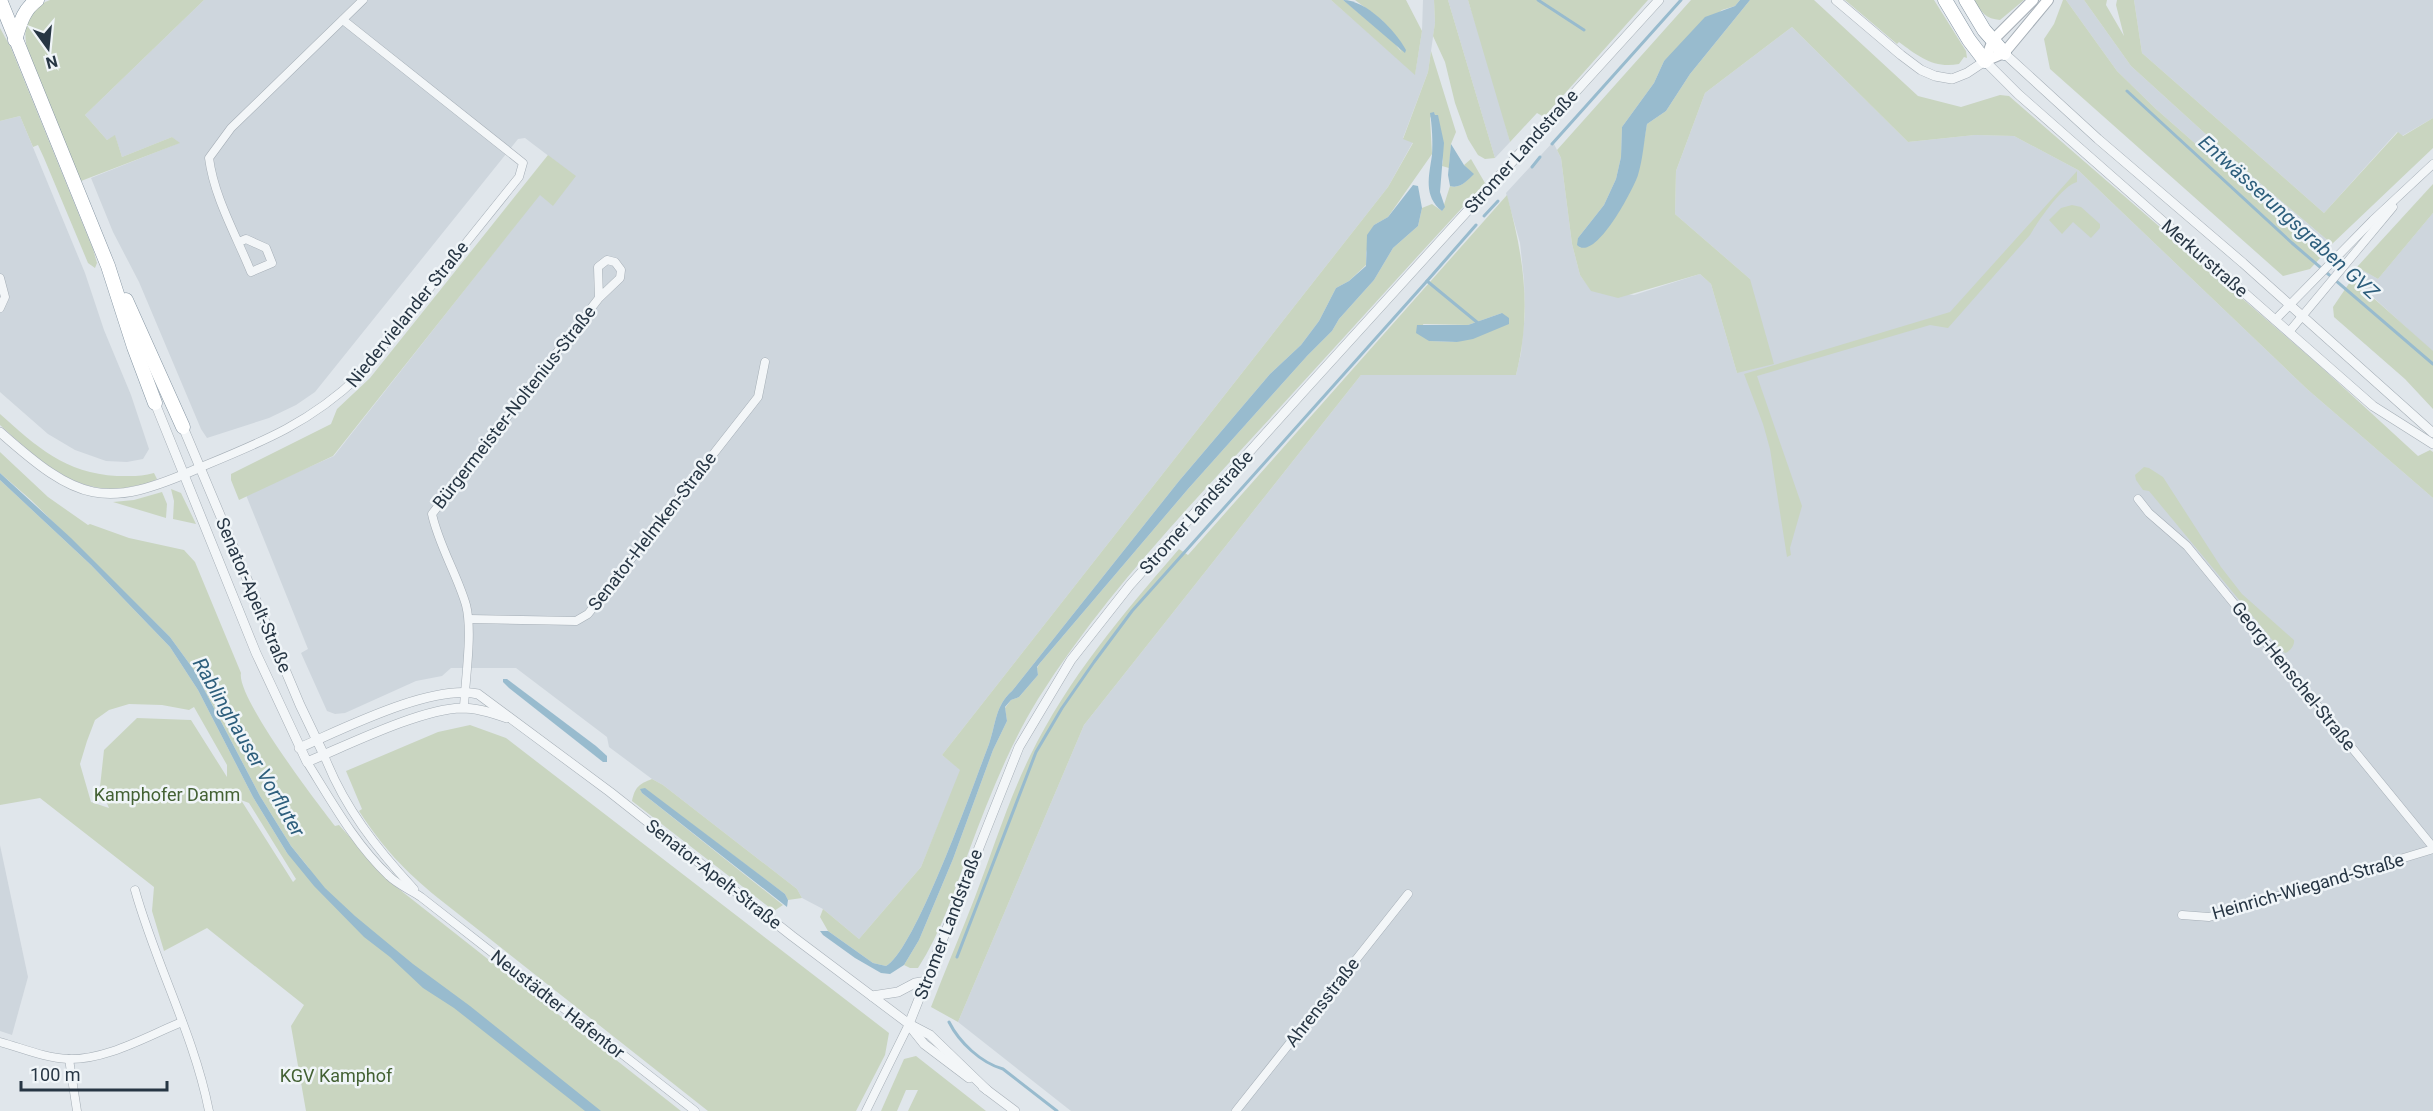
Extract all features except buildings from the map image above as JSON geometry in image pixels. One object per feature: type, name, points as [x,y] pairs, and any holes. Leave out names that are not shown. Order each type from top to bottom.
[{"type":"highway","points":[[15,40],[22,17],[37,0]]},
{"type":"highway","points":[[1945,0],[1964,33],[1986,61]]},
{"type":"highway","points":[[1966,0],[2004,53]]},
{"type":"highway","points":[[1,7],[108,266],[155,403]]},
{"type":"highway","points":[[108,266],[137,322],[183,427]]},
{"type":"main road","points":[[1986,61],[1993,40],[2033,0]]},
{"type":"main road","points":[[1986,61],[2004,53],[2048,0]]},
{"type":"street","points":[[239,242],[246,239],[266,248],[272,263],[251,272],[211,177],[209,158],[231,128],[363,0]]},
{"type":"street","name":"Stromer Landstraße","points":[[866,1111],[909,1024],[1019,747],[1071,660],[1131,585],[1279,418],[1659,0]]},
{"type":"street","points":[[1836,0],[1921,70],[1935,76],[1952,78],[1967,73],[1986,61]]},
{"type":"street","name":"Niedervielander Straße","points":[[201,467],[284,432],[321,410],[344,392],[519,177],[523,164],[343,20]]},
{"type":"street","name":"Merkurstraße","points":[[2004,53],[2098,139],[2290,305],[2433,434]]},
{"type":"street","name":"Merkurstraße","points":[[1986,61],[2018,94],[2373,406],[2433,444]]},
{"type":"street","points":[[2275,320],[2433,164]]},
{"type":"street","points":[[2289,332],[2403,194]]},
{"type":"street","name":"Bürgermeister-Noltenius-Straße","points":[[469,619],[466,604],[435,530],[432,514],[599,298],[620,278],[621,270],[615,262],[603,262],[598,267],[599,298]]},
{"type":"street","points":[[0,278],[4,297],[0,308]]},
{"type":"street","name":"Senator-Helmken-Straße","points":[[469,619],[576,621],[588,614],[758,397],[765,362]]},
{"type":"street","name":"Senator-Apelt-Straße","points":[[155,403],[256,653],[307,762],[439,711],[464,708],[478,710],[521,724]]},
{"type":"street","name":"Senator-Apelt-Straße","points":[[183,427],[227,534],[324,755]]},
{"type":"street","points":[[0,432],[38,466],[63,482],[85,491],[108,494],[133,493],[183,476],[201,467]]},
{"type":"street","name":"Georg-Henschel-Straße","points":[[2138,500],[2149,513],[2187,546],[2433,848]]},
{"type":"street","points":[[464,708],[469,619]]},
{"type":"street","points":[[299,748],[414,701],[442,693],[465,691]]},
{"type":"street","name":"Senator-Apelt-Straße","points":[[465,691],[478,694],[521,724],[909,1024],[924,1044],[939,1056],[1015,1111]]},
{"type":"street","name":"Neustädter Hafentor","points":[[324,755],[337,786],[358,822],[381,854],[421,897]]},
{"type":"street","name":"Neustädter Hafentor","points":[[307,762],[364,849],[391,878],[421,897],[695,1111]]},
{"type":"street","name":"Heinrich-Wiegand-Straße","points":[[2182,915],[2209,917],[2433,848]]},
{"type":"street","points":[[135,890],[146,930],[203,1081],[209,1111]]},
{"type":"street","name":"Ahrensstraße","points":[[1236,1111],[1408,894]]},
{"type":"street","points":[[872,996],[898,992],[915,983],[927,981]]},
{"type":"street","points":[[0,1043],[56,1058],[69,1059],[101,1054],[182,1022]]},
{"type":"street","points":[[69,1059],[77,1111]]},
{"type":"shaded area","points":[[204,0],[1331,0],[1415,74],[1422,31],[1423,0],[1434,0],[1435,23],[1428,72],[1403,138],[1413,142],[1388,187],[942,755],[961,770],[921,867],[859,939],[823,909],[802,898],[797,889],[663,785],[609,747],[607,737],[516,668],[451,668],[442,676],[416,681],[345,713],[335,714],[327,711],[301,653],[308,649],[246,495],[334,456],[540,194],[553,205],[575,176],[525,138],[518,139],[315,392],[296,405],[269,418],[207,438],[201,429],[139,282],[113,232],[91,178],[179,143],[172,137],[122,157],[115,136],[107,140],[85,115]]},
{"type":"shaded area","points":[[1448,0],[1468,0],[1492,76],[1510,142],[1495,158]]},
{"type":"shaded area","points":[[2066,0],[2084,0],[2131,66],[2254,178],[2332,244],[2324,254],[2316,250],[2156,109],[2117,71]]},
{"type":"shaded area","points":[[2134,0],[2433,0],[2433,118],[2402,136],[2397,132],[2324,213],[2142,53]]},
{"type":"shaded area","points":[[1792,27],[1908,142],[1975,135],[2014,136],[2078,170],[2307,389],[2433,498],[2433,1111],[1071,1111],[958,1022],[1084,725],[1361,375],[1516,375],[1525,314],[1524,280],[1520,243],[1506,193],[1553,142],[1561,158],[1572,244],[1580,275],[1591,290],[1634,295],[1700,274],[1711,284],[1737,373],[1750,279],[1675,214],[1676,171],[1705,93]]},
{"type":"shaded area","points":[[20,116],[85,273],[104,330],[131,395],[149,449],[143,459],[127,462],[106,461],[75,450],[48,434],[0,392],[0,121]]},
{"type":"shaded area","points":[[2433,213],[2433,352],[2349,275],[2357,267],[2378,279]]},
{"type":"shaded area","points":[[0,845],[28,977],[12,1035],[0,1031]]},
{"type":"green space","points":[[50,0],[204,0],[85,115],[107,140],[115,135],[122,157],[172,137],[180,143],[81,181],[26,45],[27,21],[30,15],[34,9]]},
{"type":"green space","points":[[1331,0],[1343,0],[1393,41],[1402,53],[1383,21],[1355,0],[1406,0],[1422,31],[1415,75]]},
{"type":"green space","points":[[1434,0],[1448,0],[1495,158],[1485,159],[1478,155],[1468,139],[1455,103],[1445,62],[1433,36]]},
{"type":"green space","points":[[1468,0],[1648,0],[1544,117],[1537,113],[1510,142]]},
{"type":"green space","points":[[1691,0],[1740,0],[1735,6],[1722,10],[1664,61],[1654,83],[1622,127],[1621,157],[1616,179],[1604,205],[1578,238],[1580,248],[1643,146],[1647,124],[1666,111],[1690,74],[1750,0],[1814,0],[1918,96],[1961,107],[2000,95],[2009,96],[2320,366],[2418,456],[2430,450],[2433,452],[2433,498],[2307,389],[2078,170],[2014,136],[1975,135],[1908,142],[1792,27],[1705,93],[1676,171],[1675,214],[1750,279],[1774,364],[1737,373],[1711,284],[1700,274],[1618,298],[1591,291],[1580,275],[1572,244],[1561,158],[1557,150]]},
{"type":"green space","points":[[1845,0],[1934,0],[1966,51],[1967,58],[1964,57],[1959,64],[1950,65],[1927,60],[1899,42],[1897,44]]},
{"type":"green space","points":[[1974,0],[2024,0],[2000,20],[1984,14]]},
{"type":"green space","points":[[2063,0],[2066,0],[2117,71],[2156,109],[2316,250],[2324,254],[2310,269],[2283,276],[2050,69],[2044,39],[2054,24]]},
{"type":"green space","points":[[2084,0],[2107,0],[2106,5],[2124,36],[2116,5],[2117,0],[2134,0],[2142,53],[2324,213],[2398,132],[2403,136],[2433,118],[2433,148],[2332,244],[2254,178],[2131,66]]},
{"type":"green space","points":[[0,28],[11,48],[93,249],[97,263],[95,268],[88,263],[38,145],[33,147],[20,116],[0,121]]},
{"type":"green space","points":[[1431,51],[1456,132],[1451,144],[1449,168],[1442,166],[1434,112],[1430,118],[1432,154],[1388,217],[1374,225],[1366,253],[1366,265],[1349,281],[1336,288],[1319,321],[1301,345],[1270,374],[1179,481],[1002,703],[989,744],[943,864],[912,930],[898,954],[886,966],[873,963],[828,931],[820,917],[823,909],[859,939],[921,867],[960,770],[942,755],[1388,187],[1413,143],[1403,139],[1428,72]]},
{"type":"green space","points":[[548,155],[576,176],[553,206],[540,195],[333,456],[239,500],[231,474],[331,424],[337,409],[370,378]]},
{"type":"green space","points":[[1471,159],[1485,183],[1173,524],[1088,626],[1062,662],[1027,717],[1008,754],[934,941],[918,968],[904,965],[919,940],[953,859],[993,750],[1007,721],[1005,708],[1011,700],[1019,697],[1038,675],[1037,668],[1040,663],[1188,489],[1332,331],[1339,319],[1374,280],[1393,248],[1418,226],[1422,208],[1432,204],[1442,211],[1450,186],[1454,187],[1466,182],[1473,174],[1464,165]]},
{"type":"green space","points":[[2077,171],[2077,182],[2064,190],[2044,213],[2030,235],[1948,328],[1930,325],[1757,376],[1802,506],[1790,548],[1791,555],[1787,557],[1770,449],[1744,374],[1950,312]]},
{"type":"green space","points":[[2433,184],[2433,213],[2378,279],[2357,267]]},
{"type":"green space","points":[[1507,195],[1518,241],[1524,285],[1524,329],[1516,375],[1361,375],[1084,725],[958,1022],[931,1007],[1030,756],[1061,700],[1117,622],[1179,549],[1188,555]],"holes":[[[1502,313],[1457,342],[1429,341],[1423,324],[1468,325]]]},
{"type":"green space","points":[[2072,205],[2081,207],[2100,224],[2100,228],[2091,238],[2073,222],[2062,234],[2049,220],[2061,208]]},
{"type":"green space","points":[[2352,279],[2433,351],[2433,409],[2405,379],[2334,317],[2333,307]]},
{"type":"green space","points":[[0,414],[40,447],[67,464],[82,470],[117,476],[140,476],[154,473],[157,479],[114,489],[77,482],[45,463],[14,438],[0,425]]},
{"type":"green space","points":[[0,452],[48,497],[88,525],[129,538],[184,550],[195,562],[241,673],[243,686],[251,704],[279,750],[335,826],[339,825],[390,882],[681,1111],[306,1111],[291,1026],[304,1005],[207,928],[164,951],[152,911],[154,887],[40,798],[0,805],[0,480],[91,565],[170,647],[198,690],[253,797],[287,853],[309,868],[291,846],[260,796],[194,670],[170,637],[31,500],[0,473]],"holes":[[[129,704],[162,705],[189,710],[194,707],[227,765],[227,777],[191,720],[137,718],[104,750],[100,787],[109,808],[91,802],[80,764],[95,720],[109,710]],[[241,800],[249,803],[296,879],[293,882]]]},
{"type":"green space","points":[[2144,467],[2163,477],[2221,567],[2242,594],[2294,640],[2289,651],[2285,653],[2279,648],[2149,491],[2143,490],[2135,475]]},
{"type":"green space","points":[[171,489],[181,493],[196,524],[173,519],[174,501]]},
{"type":"green space","points":[[162,492],[167,504],[166,518],[113,502],[134,500]]},
{"type":"green space","points":[[470,725],[506,738],[889,1033],[885,1055],[856,1111],[708,1111],[438,898],[404,868],[377,837],[359,811],[362,809],[346,771],[438,732]]},
{"type":"green space","points":[[652,779],[663,785],[797,889],[802,898],[788,900],[785,894],[645,789],[641,789],[642,793],[783,905],[774,911],[632,801],[638,787]]},
{"type":"green space","points":[[916,1056],[986,1111],[908,1111],[918,1090],[906,1090],[897,1111],[881,1111],[904,1059]]},
{"type":"water","points":[[1343,0],[1361,5],[1379,18],[1401,42],[1406,50],[1405,53]]},
{"type":"water","points":[[1740,0],[1750,0],[1690,74],[1666,111],[1647,124],[1638,175],[1629,195],[1612,222],[1593,244],[1585,248],[1577,245],[1578,238],[1604,205],[1616,179],[1621,157],[1622,127],[1654,83],[1664,61],[1705,17],[1735,6]]},
{"type":"water","points":[[1434,112],[1438,115],[1444,143],[1440,192],[1445,207],[1442,211],[1432,199],[1429,185],[1432,155],[1430,113]]},
{"type":"water","points":[[1451,144],[1464,165],[1474,174],[1463,184],[1457,186],[1450,186],[1448,175]]},
{"type":"water","points":[[1413,185],[1418,186],[1422,208],[1418,226],[1393,248],[1374,280],[1339,319],[1332,331],[1188,489],[1040,663],[1037,667],[1038,675],[1019,697],[1011,700],[1005,707],[1007,721],[993,750],[953,859],[919,940],[904,965],[890,974],[881,973],[823,935],[820,931],[828,931],[873,963],[886,966],[898,954],[943,864],[1006,697],[1179,481],[1270,374],[1301,345],[1319,321],[1336,288],[1349,281],[1366,266],[1367,235],[1374,225],[1388,217]]},
{"type":"water","points":[[1502,313],[1509,318],[1509,324],[1473,339],[1457,342],[1429,341],[1416,333],[1417,325],[1468,325]]},
{"type":"water","points":[[0,473],[71,538],[170,637],[194,670],[260,796],[291,846],[325,888],[413,964],[470,1006],[601,1111],[585,1111],[454,1008],[423,988],[390,957],[364,937],[314,886],[287,853],[253,797],[198,690],[170,647],[91,565],[0,480]]},
{"type":"water","points":[[503,679],[507,679],[596,746],[607,756],[607,762],[603,762],[509,688]]},
{"type":"water","points":[[645,788],[785,894],[788,900],[787,907],[642,793],[640,789]]},
{"type":"waterway","points":[[1538,0],[1584,30]]},
{"type":"waterway","points":[[1552,144],[1681,0]]},
{"type":"waterway","name":"Entwässerungsgraben GVZ","points":[[2127,91],[2292,243],[2433,364]]},
{"type":"waterway","points":[[1532,167],[1540,157]]},
{"type":"waterway","points":[[1484,216],[1498,201]]},
{"type":"waterway","points":[[1427,281],[1476,225]]},
{"type":"waterway","points":[[957,957],[1036,752],[1062,708],[1132,611],[1427,281],[1478,323]]},
{"type":"waterway","points":[[949,1022],[959,1037],[979,1057],[1003,1069],[1057,1111]]},
{"type":"water label","name":"Rablinghauser Vorfluter","points":[[249,747]]},
{"type":"park label","name":"Kamphofer Damm","points":[[167,794]]},
{"type":"park label","name":"KGV Kamphof","points":[[336,1075]]}]
